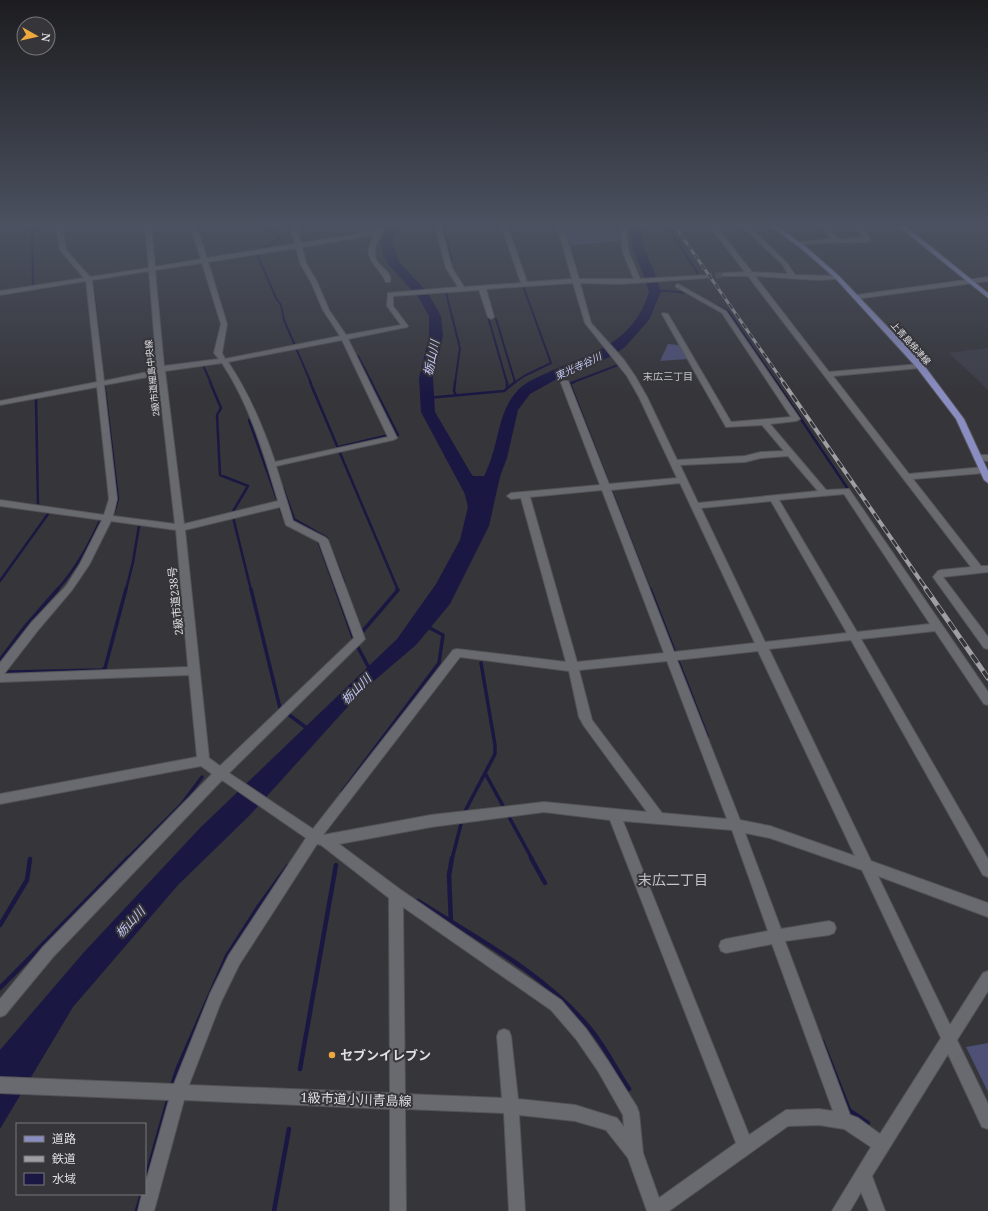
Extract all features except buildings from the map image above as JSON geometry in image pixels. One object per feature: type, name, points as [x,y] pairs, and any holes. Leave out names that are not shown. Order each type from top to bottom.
[{"type":"main road","name":"上青島焼津線","points":[[841,282],[920,366],[960,419],[988,480]]},
{"type":"main road","points":[[970,282],[988,296]]},
{"type":"street","points":[[0,294],[74,282]]},
{"type":"street","points":[[0,671],[35,626],[68,588],[84,565],[108,518],[113,499],[89,282]]},
{"type":"street","name":"2級市道細島中央線","points":[[152,282],[161,371],[180,528]]},
{"type":"street","points":[[0,1010],[48,952],[360,639],[323,540],[289,523],[271,465],[250,410],[236,379],[218,353],[224,324],[211,282]]},
{"type":"street","points":[[271,465],[393,438],[344,337],[326,310],[314,282]]},
{"type":"street","points":[[457,282],[462,289]]},
{"type":"street","points":[[0,403],[161,371],[224,361],[405,326],[390,306],[390,294],[569,282]]},
{"type":"street","points":[[576,282],[588,323],[603,342],[617,356],[632,377],[643,397],[988,1121]]},
{"type":"street","points":[[757,282],[907,477],[983,569]]},
{"type":"street","points":[[856,297],[965,282]]},
{"type":"street","points":[[665,314],[729,425],[796,419],[724,312],[678,286]]},
{"type":"street","points":[[482,288],[491,317]]},
{"type":"street","points":[[827,374],[920,366]]},
{"type":"street","points":[[565,383],[736,825],[781,936],[844,1122]]},
{"type":"street","points":[[764,422],[824,493]]},
{"type":"street","points":[[675,463],[745,459],[761,455],[791,453]]},
{"type":"street","points":[[978,458],[988,458]]},
{"type":"street","points":[[907,477],[984,470]]},
{"type":"street","points":[[511,496],[683,480]]},
{"type":"street","points":[[696,506],[774,499],[846,490],[988,701]]},
{"type":"street","points":[[525,495],[588,723],[659,819]]},
{"type":"street","points":[[774,499],[988,871]]},
{"type":"street","points":[[0,503],[180,528],[283,502]]},
{"type":"street","name":"2級市道238号","points":[[180,528],[202,760]]},
{"type":"street","points":[[983,569],[941,573],[938,577],[988,646]]},
{"type":"street","points":[[146,1211],[179,1092],[214,999],[234,960],[260,918],[457,653],[573,667],[671,655],[937,627]]},
{"type":"street","points":[[0,678],[194,671]]},
{"type":"street","points":[[0,799],[202,760],[320,839],[396,895],[484,954],[556,1005],[581,1034],[603,1066],[631,1113],[635,1153]]},
{"type":"street","points":[[320,839],[544,807],[614,815],[736,825],[770,832],[988,910]]},
{"type":"street","points":[[614,815],[745,1145]]},
{"type":"street","points":[[396,895],[398,1211]]},
{"type":"street","points":[[726,946],[828,928]]},
{"type":"street","points":[[840,1211],[988,978]]},
{"type":"street","points":[[504,1036],[511,1106],[517,1211]]},
{"type":"street","name":"1級市道小川青島線","points":[[0,1085],[398,1100],[511,1106],[575,1113],[611,1124],[624,1138],[635,1153],[655,1211]]},
{"type":"street","points":[[655,1211],[745,1145],[786,1118],[819,1117],[852,1124],[882,1145]]},
{"type":"street","points":[[863,1175],[877,1211]]},
{"type":"shaded area","points":[[668,344],[679,345],[687,359],[660,361]]},
{"type":"shaded area","points":[[988,348],[988,391],[949,353]]},
{"type":"shaded area","points":[[988,1043],[988,1092],[966,1047]]},
{"type":"water","points":[[493,463],[503,463],[489,526],[450,604],[416,645],[362,691],[249,816],[178,885],[73,1007],[0,1129],[0,1050],[85,951],[200,828],[397,639],[436,584],[460,540],[468,507],[459,470],[467,470],[473,476],[486,476]]},
{"type":"waterway","points":[[33,282],[33,286],[36,286]]},
{"type":"waterway","points":[[93,282],[104,383]]},
{"type":"waterway","points":[[269,282],[276,298],[281,305],[284,320],[311,383]]},
{"type":"waterway","name":"栃山川","points":[[410,282],[424,296],[435,316],[436,336],[426,378],[428,412],[468,482],[472,492]]},
{"type":"waterway","name":"東光寺谷川","points":[[488,487],[499,458],[511,410],[525,391],[548,378],[607,353],[620,344],[643,320],[655,292],[652,282]]},
{"type":"waterway","points":[[514,383],[524,376],[551,363],[522,283]]},
{"type":"waterway","points":[[445,289],[460,348],[455,383]]},
{"type":"waterway","points":[[655,290],[689,293]]},
{"type":"waterway","points":[[713,304],[728,311],[777,383]]},
{"type":"waterway","points":[[487,313],[507,383]]},
{"type":"waterway","points":[[427,398],[504,391],[515,382],[496,319]]},
{"type":"waterway","points":[[342,340],[353,362]]},
{"type":"waterway","points":[[358,356],[372,383]]},
{"type":"waterway","points":[[202,363],[211,383]]},
{"type":"waterway","points":[[571,383],[618,365]]},
{"type":"waterway","points":[[104,382],[118,499],[113,516]]},
{"type":"waterway","points":[[210,382],[221,408],[217,415],[220,475],[248,486],[232,513],[251,590]]},
{"type":"waterway","points":[[310,382],[398,590]]},
{"type":"waterway","points":[[371,382],[398,435]]},
{"type":"waterway","points":[[455,382],[454,391],[456,395]]},
{"type":"waterway","points":[[574,382],[570,384],[650,590]]},
{"type":"waterway","points":[[776,382],[850,492]]},
{"type":"waterway","points":[[507,383],[507,388]]},
{"type":"waterway","points":[[36,399],[38,506]]},
{"type":"waterway","points":[[249,420],[283,516]]},
{"type":"waterway","points":[[339,447],[389,435]]},
{"type":"waterway","points":[[283,488],[294,519],[327,538],[328,541]]},
{"type":"waterway","points":[[0,581],[48,514]]},
{"type":"waterway","points":[[57,590],[81,557],[100,521],[104,520]]},
{"type":"waterway","points":[[288,525],[298,531]]},
{"type":"waterway","points":[[126,590],[133,562],[139,526]]},
{"type":"waterway","points":[[316,539],[318,540],[336,590]]},
{"type":"waterway","points":[[333,554],[344,582],[341,582]]},
{"type":"waterway","points":[[0,660],[24,628],[58,589]]},
{"type":"waterway","points":[[0,670],[8,672],[102,670],[105,668],[126,589]]},
{"type":"waterway","points":[[251,589],[280,708],[308,729]]},
{"type":"waterway","points":[[336,589],[354,640],[369,668]]},
{"type":"waterway","points":[[650,589],[707,736]]},
{"type":"waterway","points":[[362,632],[398,590]]},
{"type":"waterway","points":[[342,792],[439,663],[443,635],[426,626]]},
{"type":"waterway","points":[[481,663],[495,745],[495,754],[485,773]]},
{"type":"waterway","points":[[463,815],[485,773]]},
{"type":"waterway","points":[[485,773],[532,859]]},
{"type":"waterway","points":[[128,858],[181,805],[202,777]]},
{"type":"waterway","points":[[452,859],[462,820]]},
{"type":"waterway","points":[[0,988],[128,858]]},
{"type":"waterway","points":[[451,922],[449,875],[452,858]]},
{"type":"waterway","points":[[531,858],[545,883]]},
{"type":"waterway","points":[[0,925],[27,880],[30,859]]},
{"type":"waterway","points":[[300,1069],[336,865]]},
{"type":"waterway","points":[[172,1086],[178,1068],[227,956],[259,906],[288,866]]},
{"type":"waterway","points":[[418,901],[451,922]]},
{"type":"waterway","points":[[451,922],[507,957],[550,988],[593,1032],[629,1089]]},
{"type":"waterway","points":[[822,1041],[849,1110],[868,1123]]},
{"type":"waterway","points":[[146,1178],[169,1097]]},
{"type":"waterway","points":[[274,1211],[289,1129]]},
{"type":"waterway","points":[[137,1211],[142,1195]]},
{"type":"railway","points":[[713,282],[784,383]]},
{"type":"railway","points":[[783,382],[927,590]]},
{"type":"railway","points":[[926,589],[988,678]]},
{"type":"place","name":"セブンイレブン","points":[[332,1055]]},
{"type":"district","name":"末広三丁目","points":[[668,376]]},
{"type":"district","name":"末広二丁目","points":[[673,879]]}]
